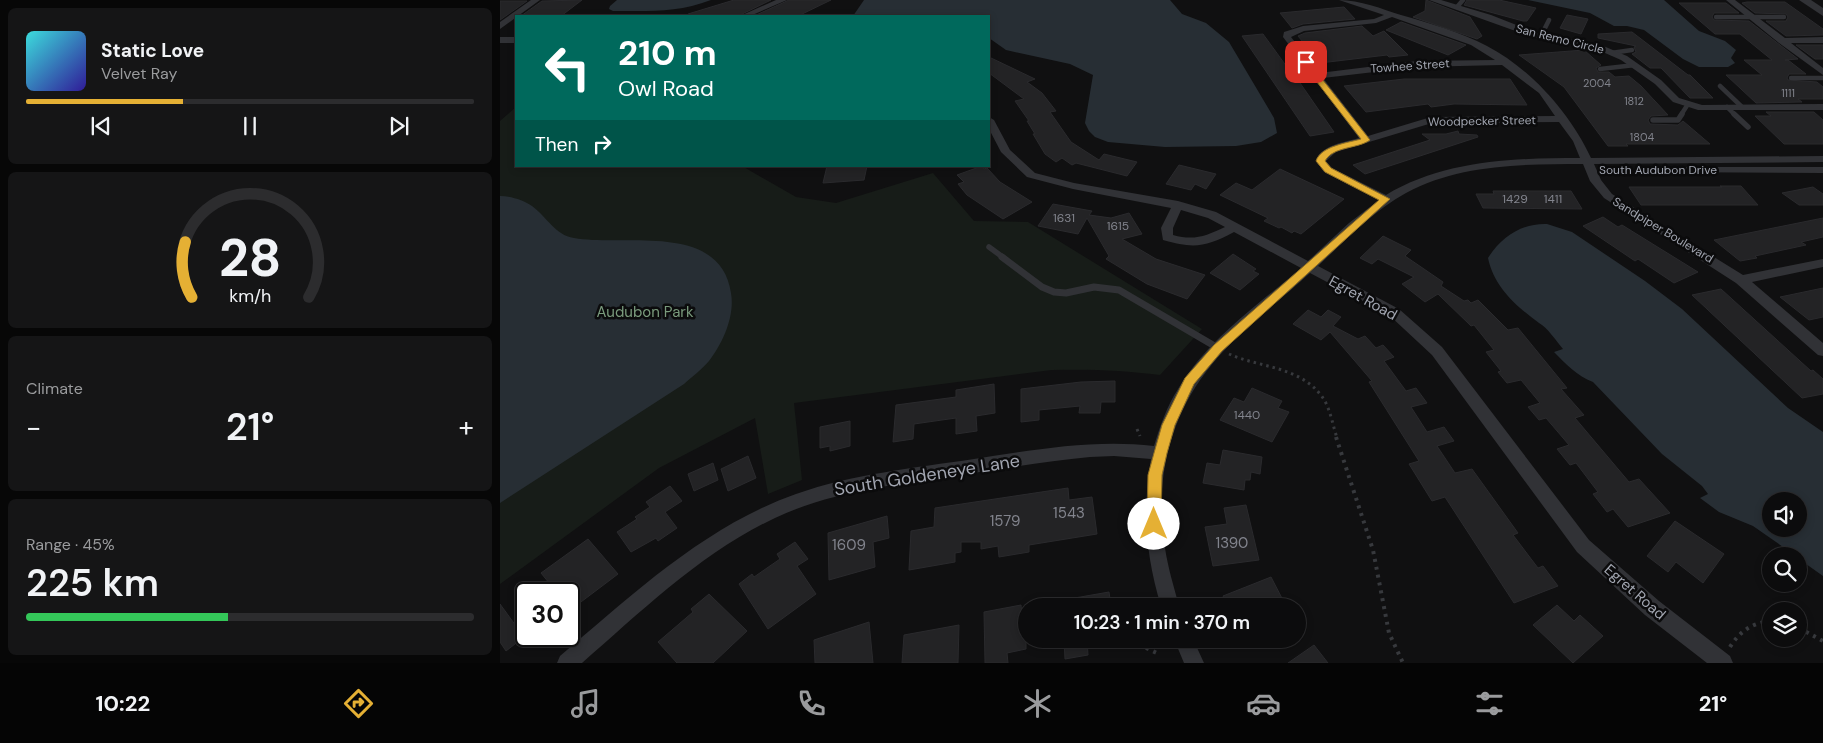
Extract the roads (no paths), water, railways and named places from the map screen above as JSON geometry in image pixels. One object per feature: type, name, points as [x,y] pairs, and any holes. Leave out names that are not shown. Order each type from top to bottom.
[{"type":"street","points":[[515,15],[536,0]]},
{"type":"street","points":[[746,15],[783,0]]},
{"type":"street","name":"Sandpiper Boulevard","points":[[1343,0],[1393,14],[1479,45],[1504,62],[1542,91],[1578,141],[1599,187],[1612,200],[1704,255],[1741,280],[1823,351]]},
{"type":"street","name":"San Remo Circle","points":[[1433,0],[1460,4],[1541,36],[1598,47],[1611,52],[1658,82],[1676,100],[1701,108],[1823,107]]},
{"type":"street","points":[[1730,0],[1821,70]]},
{"type":"street","points":[[1804,0],[1823,13]]},
{"type":"street","points":[[1366,140],[1287,38],[1288,34],[1303,29],[1376,21],[1393,14]]},
{"type":"street","points":[[500,26],[515,15]]},
{"type":"street","points":[[500,40],[515,40]]},
{"type":"street","points":[[1785,43],[1823,40]]},
{"type":"street","points":[[1785,43],[1823,45]]},
{"type":"street","name":"Towhee Street","points":[[1317,76],[1411,64],[1504,62]]},
{"type":"street","name":"Woodpecker Street","points":[[1385,199],[1328,170],[1321,161],[1322,157],[1332,150],[1431,120],[1562,120]]},
{"type":"street","name":"Egret Road","points":[[990,122],[1006,152],[1032,175],[1073,186],[1178,205],[1212,215],[1394,312],[1438,351],[1583,546],[1652,608],[1725,658]]},
{"type":"street","name":"South Audubon Drive","points":[[1168,598],[1156,551],[1154,524],[1155,475],[1168,425],[1180,398],[1190,382],[1222,350],[1309,267],[1385,199],[1424,180],[1455,172],[1493,166],[1514,172],[1590,165],[1823,159]]},
{"type":"street","name":"South Audubon Drive","points":[[1590,165],[1821,171]]},
{"type":"street","points":[[1178,205],[1167,228],[1168,237],[1189,244],[1203,243],[1234,227]]},
{"type":"street","points":[[1741,280],[1823,262]]},
{"type":"street","name":"South Goldeneye Lane","points":[[567,663],[650,593],[709,547],[745,525],[788,504],[836,488],[1049,455],[1108,449],[1160,453]]},
{"type":"street","points":[[1187,648],[1194,663]]},
{"type":"lane","points":[[1716,17],[1784,17]]},
{"type":"lane","points":[[1541,36],[1549,20]]},
{"type":"lane","points":[[1611,52],[1632,50]]},
{"type":"lane","points":[[1600,69],[1635,66]]},
{"type":"lane","points":[[1791,78],[1823,78]]},
{"type":"lane","points":[[1720,86],[1742,107]]},
{"type":"lane","points":[[1653,120],[1678,120],[1688,104]]},
{"type":"lane","points":[[1728,107],[1748,127]]},
{"type":"lane","points":[[989,247],[1042,287],[1054,292],[1066,293],[1094,287],[1119,290],[1222,350]]},
{"type":"park label","name":"Audubon Park","points":[[645,312]]}]
